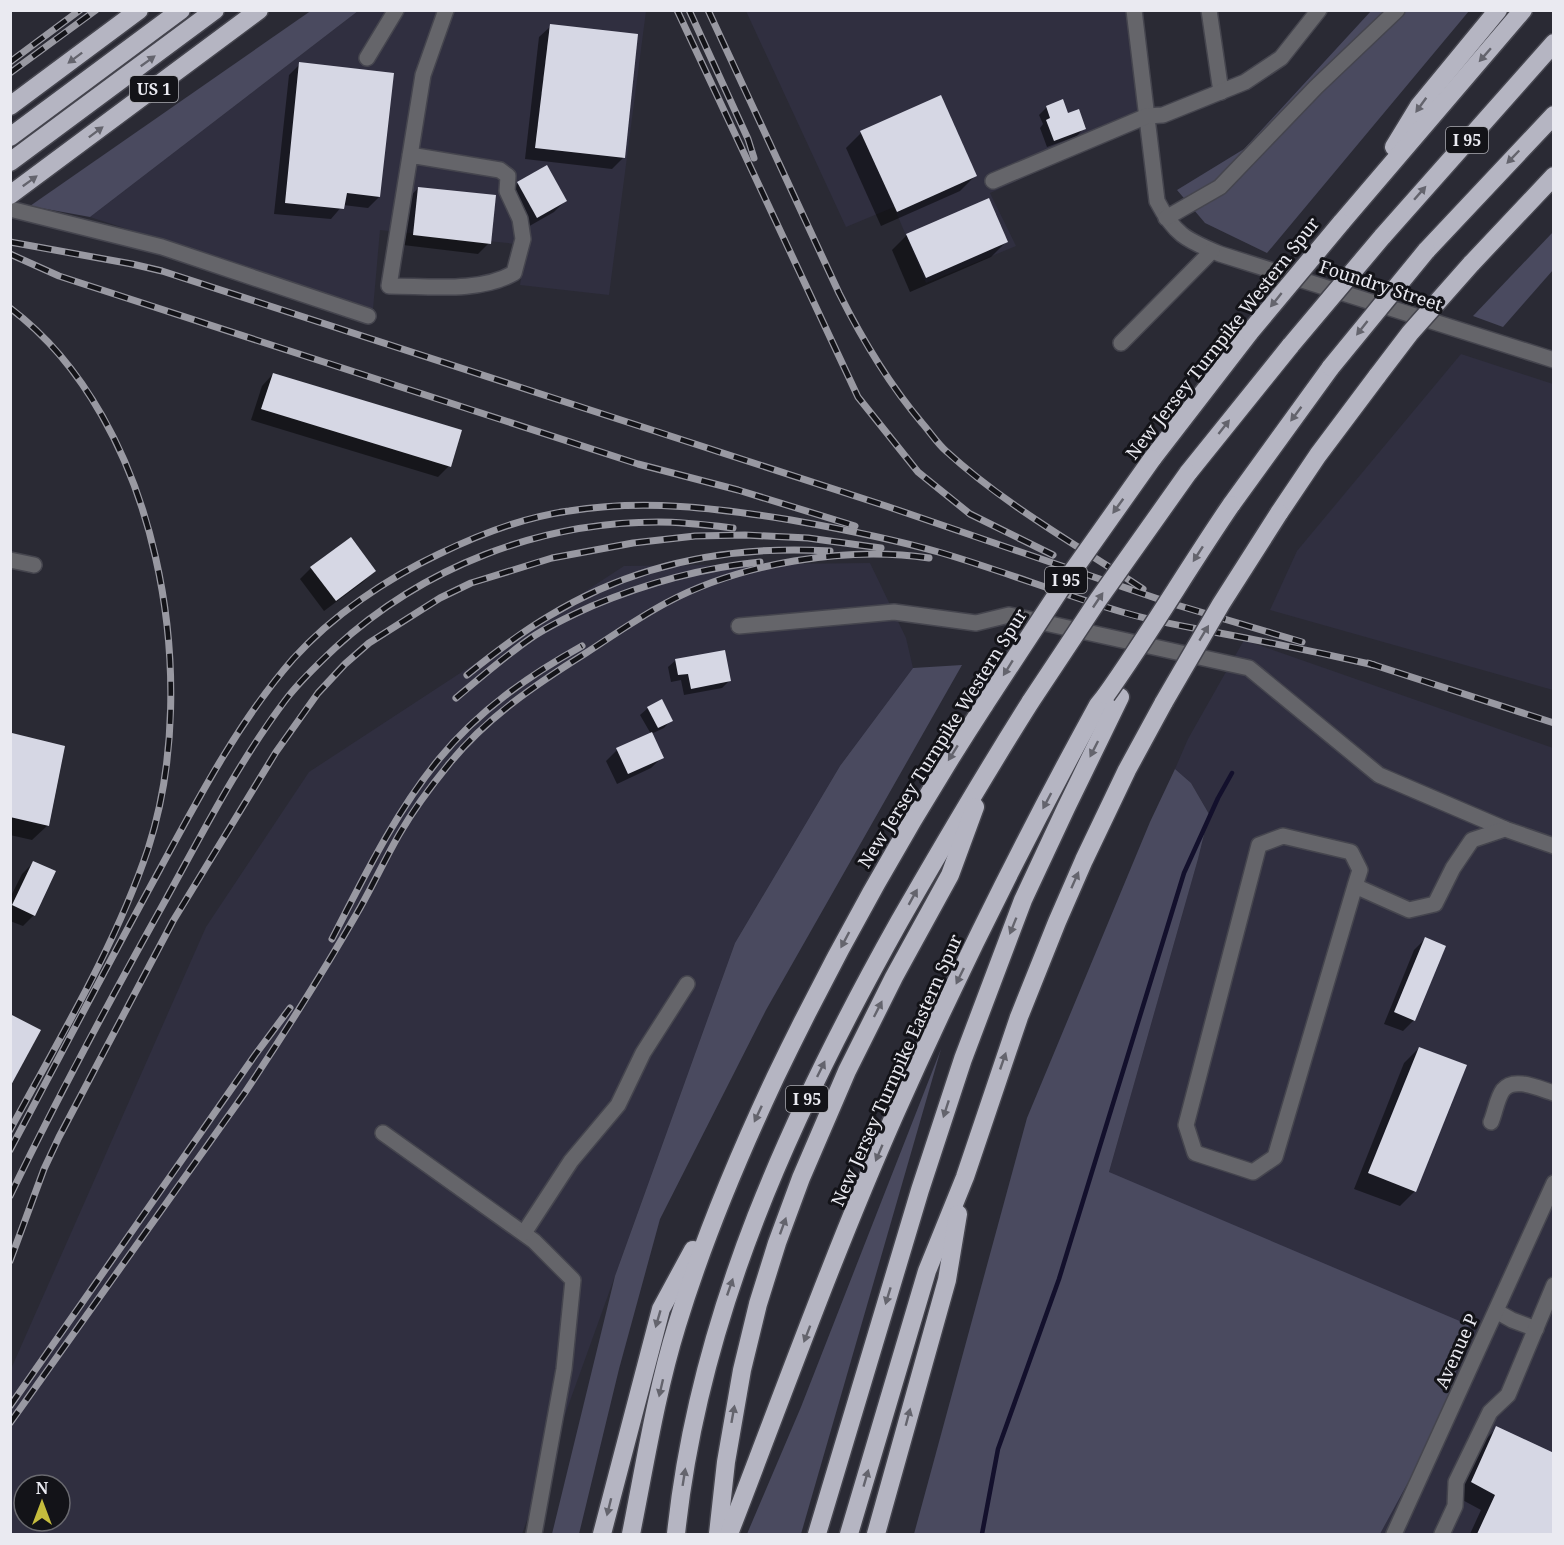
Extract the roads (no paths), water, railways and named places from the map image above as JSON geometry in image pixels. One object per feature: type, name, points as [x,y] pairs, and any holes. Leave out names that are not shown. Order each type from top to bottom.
[{"type":"highway","points":[[10,106],[139,10]]},
{"type":"highway","points":[[10,136],[181,10]]},
{"type":"highway","points":[[10,162],[215,10]]},
{"type":"highway","name":"US 1","points":[[10,195],[259,10]]},
{"type":"highway","points":[[1365,194],[1419,106],[1498,10]]},
{"type":"highway","name":"New Jersey Turnpike Western Spur","points":[[631,1534],[668,1358],[696,1266],[724,1192],[762,1106],[829,969],[916,813],[1071,573],[1152,459],[1250,332],[1365,194],[1524,10]]},
{"type":"highway","name":"I 95","points":[[676,1534],[687,1459],[708,1360],[726,1297],[761,1202],[801,1111],[861,991],[946,840],[1031,701],[1104,591],[1188,473],[1382,237],[1554,43]]},
{"type":"highway","name":"New Jersey Turnpike Eastern Spur","points":[[818,1534],[926,1169],[970,1038],[1023,900],[1066,808],[1113,696],[1192,562],[1331,367],[1426,251],[1554,115]]},
{"type":"highway","points":[[849,1534],[927,1271],[965,1177],[1007,1049],[1057,922],[1113,798],[1164,702],[1215,614],[1318,455],[1410,333],[1554,176]]},
{"type":"highway","name":"New Jersey Turnpike Eastern Spur","points":[[729,1534],[869,1176],[914,1074],[1034,825],[1098,705],[1113,696]]},
{"type":"highway","points":[[718,1534],[726,1462],[742,1370],[758,1304],[783,1226],[847,1071],[894,977],[950,875],[992,764]]},
{"type":"highway","points":[[876,1534],[947,1280],[965,1177]]},
{"type":"highway","points":[[602,1534],[661,1309],[724,1192]]},
{"type":"street","points":[[367,58],[396,10]]},
{"type":"street","points":[[410,155],[500,170],[508,176],[507,191],[520,219],[523,239],[514,273],[501,281],[463,285],[389,286],[410,155],[423,75],[446,10]]},
{"type":"street","name":"Foundry Street","points":[[1134,10],[1157,201],[1177,232],[1212,251],[1554,360]]},
{"type":"street","points":[[1209,10],[1221,92]]},
{"type":"street","points":[[993,181],[1147,116],[1163,115],[1245,82],[1281,58],[1319,10]]},
{"type":"street","points":[[1166,218],[1220,187],[1316,87],[1397,10]]},
{"type":"street","points":[[10,209],[162,247],[368,316]]},
{"type":"street","points":[[1121,343],[1212,251]]},
{"type":"street","points":[[10,560],[34,565]]},
{"type":"street","points":[[739,626],[894,612],[976,623],[1009,615],[1249,668],[1379,775],[1505,829],[1554,846]]},
{"type":"street","points":[[1355,886],[1409,910],[1435,904],[1453,868],[1472,840],[1505,829]]},
{"type":"street","points":[[1283,836],[1351,852],[1360,870],[1355,886],[1275,1157],[1253,1172],[1195,1154],[1186,1125],[1259,845],[1283,836]]},
{"type":"street","points":[[524,1233],[571,1161],[618,1105],[643,1053],[687,984]]},
{"type":"street","points":[[1491,1122],[1502,1091],[1509,1085],[1519,1083],[1554,1093]]},
{"type":"street","points":[[382,1132],[524,1233],[573,1280],[564,1369],[534,1534]]},
{"type":"street","name":"Avenue P","points":[[1394,1534],[1554,1183]]},
{"type":"street","points":[[1442,1534],[1455,1506],[1456,1482],[1490,1412],[1509,1395],[1554,1285]]},
{"type":"street","points":[[1496,1311],[1536,1329]]},
{"type":"waterway","points":[[982,1534],[998,1449],[1059,1279],[1184,873],[1218,798],[1232,773]]},
{"type":"railway","points":[[10,62],[80,10]]},
{"type":"railway","points":[[10,73],[96,10]]},
{"type":"railway","points":[[677,10],[858,397],[918,472],[970,514],[1053,555]]},
{"type":"railway","points":[[689,10],[748,139],[754,158]]},
{"type":"railway","points":[[708,10],[839,293],[877,361],[898,393],[943,448],[969,471],[1042,524],[1143,589]]},
{"type":"railway","points":[[10,242],[162,271],[886,506],[1170,603],[1302,642]]},
{"type":"railway","points":[[10,254],[59,276],[638,464],[738,490],[855,526]]},
{"type":"railway","points":[[10,308],[61,356],[102,416],[134,484],[156,557],[168,633],[171,709],[164,782],[148,849],[135,885],[103,957],[10,1130]]},
{"type":"railway","points":[[10,1150],[205,787],[237,734],[273,683],[309,643],[361,599],[419,564],[503,527],[535,517],[597,507],[653,505],[736,512],[791,520],[905,543],[942,553],[1145,618],[1374,665]]},
{"type":"railway","points":[[10,1196],[105,1011],[237,772],[287,698],[335,648],[369,619],[406,594],[444,573],[485,555],[527,541],[570,530],[614,524],[668,522],[733,528]]},
{"type":"railway","points":[[10,1261],[44,1169],[59,1137],[173,921],[276,752],[318,693],[345,664],[369,643],[440,598],[471,583],[552,558],[633,543],[695,536],[745,535],[808,538],[881,548]]},
{"type":"railway","points":[[467,675],[507,644],[549,616],[581,598],[649,571],[720,555],[756,551],[830,551]]},
{"type":"railway","points":[[10,1423],[244,1094],[304,1002],[417,806],[449,764],[479,731],[548,677],[645,615],[695,589],[760,568],[829,556],[863,554],[929,558]]},
{"type":"railway","points":[[456,698],[531,638],[592,606],[633,590],[674,578],[716,568],[760,562]]},
{"type":"railway","points":[[332,939],[394,823],[439,759],[487,710],[523,682],[582,646]]},
{"type":"railway","points":[[1368,663],[1554,723]]},
{"type":"railway","points":[[10,1406],[290,1008]]}]
